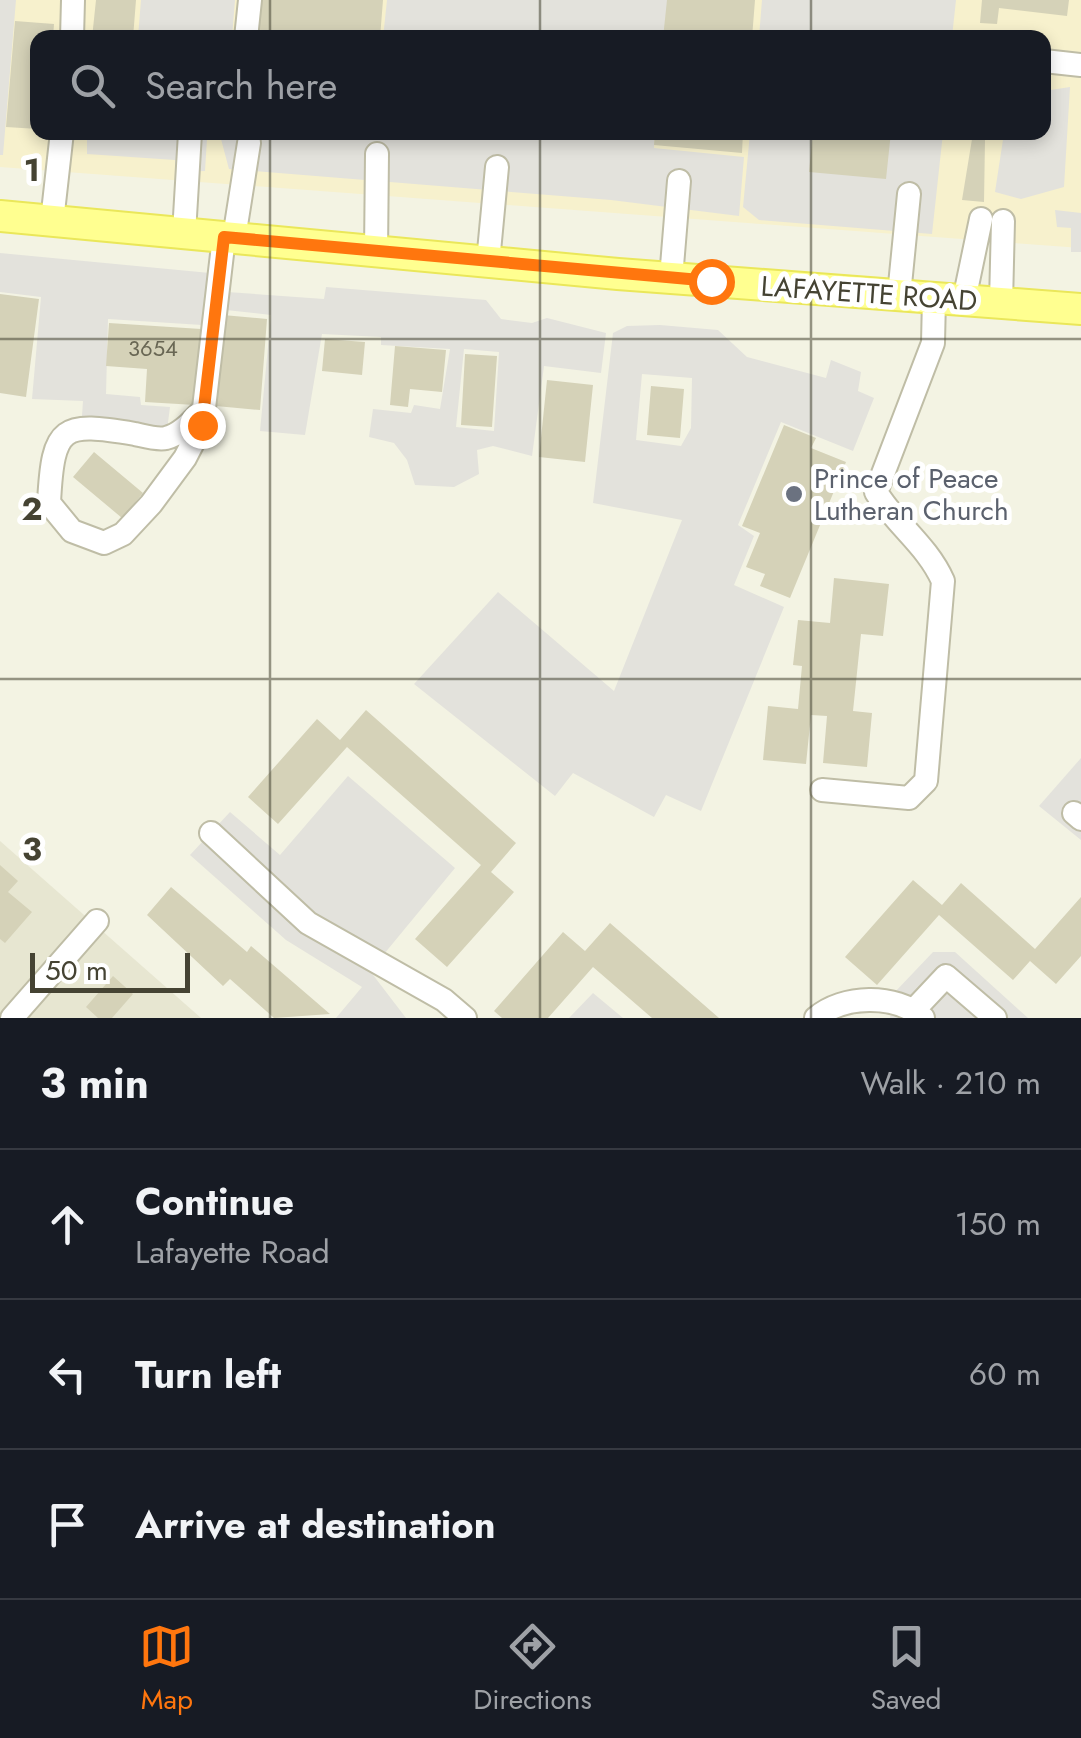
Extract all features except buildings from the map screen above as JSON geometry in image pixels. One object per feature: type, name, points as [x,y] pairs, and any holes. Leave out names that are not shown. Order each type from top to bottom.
[{"type":"main road","name":"LAFAYETTE ROAD","points":[[0,216],[671,278],[1081,309]]},
{"type":"street","points":[[72,30],[73,0]]},
{"type":"street","points":[[247,30],[250,0]]},
{"type":"street","points":[[1051,62],[1081,64]]},
{"type":"street","points":[[52,221],[61,140]]},
{"type":"street","points":[[184,234],[190,140]]},
{"type":"street","points":[[204,409],[184,429],[164,439],[90,424],[72,429],[60,441],[50,474],[49,503],[72,532],[104,543],[123,534],[185,458],[202,425],[229,238],[249,143]]},
{"type":"street","points":[[376,252],[377,154]]},
{"type":"street","points":[[488,262],[497,168]]},
{"type":"street","points":[[671,278],[679,181]]},
{"type":"street","points":[[899,295],[909,194]]},
{"type":"street","points":[[822,790],[909,798],[926,781],[943,581],[931,554],[890,515],[876,492],[949,299],[992,220],[1001,303]]},
{"type":"street","points":[[210,833],[308,923],[444,1000],[465,1018]]},
{"type":"street","points":[[12,1018],[97,921]]},
{"type":"street","points":[[816,1018],[832,1004],[862,999],[919,1014],[946,976],[995,1018]]},
{"type":"shaded area","points":[[0,0],[1081,0],[1081,248],[0,167]]},
{"type":"shaded area","points":[[0,0],[16,0],[3,155],[0,155]]},
{"type":"shaded area","points":[[141,0],[235,0],[233,30],[139,30]]},
{"type":"shaded area","points":[[387,0],[668,0],[665,30],[384,30]]},
{"type":"shaded area","points":[[762,0],[956,0],[953,30],[760,30]]},
{"type":"shaded area","points":[[1070,87],[1064,187],[1021,199],[995,192],[1003,140],[1051,140],[1051,90]]},
{"type":"shaded area","points":[[87,140],[207,140],[205,171],[175,172],[175,160],[87,154]]},
{"type":"shaded area","points":[[221,140],[654,140],[654,148],[744,157],[739,216],[611,200],[229,169]]},
{"type":"shaded area","points":[[749,140],[942,140],[932,234],[759,220],[743,207]]},
{"type":"shaded area","points":[[1055,210],[1081,213],[1081,252],[1071,252],[1071,228],[1057,227]]},
{"type":"shaded area","points":[[0,253],[210,273],[202,325],[108,319],[106,394],[140,397],[141,405],[170,407],[167,430],[82,416],[83,401],[32,399],[41,297],[0,292]]},
{"type":"shaded area","points":[[326,287],[486,300],[501,319],[532,323],[547,318],[606,333],[601,373],[544,366],[532,456],[493,446],[477,450],[479,474],[454,487],[415,485],[407,460],[394,443],[369,437],[373,409],[411,413],[414,405],[440,409],[450,349],[381,345],[381,337],[322,334],[305,435],[260,431],[271,315],[226,310],[227,292],[324,299]],"holes":[[[464,349],[499,352],[494,431],[456,427]]]},
{"type":"shaded area","points":[[627,326],[718,330],[747,357],[826,378],[831,360],[861,372],[858,391],[874,398],[853,451],[781,422],[738,525],[754,536],[734,585],[784,607],[701,811],[666,795],[654,817],[573,773],[555,796],[414,684],[498,592],[614,691],[682,520],[593,503],[613,333]],"holes":[[[642,374],[692,378],[691,428],[681,446],[636,440]]]},
{"type":"shaded area","points":[[1081,758],[1081,840],[1039,806]]},
{"type":"shaded area","points":[[348,776],[455,868],[370,971],[406,1018],[336,1018],[362,987],[286,940],[190,855],[230,812],[280,855]]},
{"type":"shaded area","points":[[0,841],[201,1018],[0,1018]]},
{"type":"shaded area","points":[[933,952],[955,952],[1028,1018],[890,1018],[894,993]]},
{"type":"shaded area","points":[[593,993],[623,1018],[569,1018]]},
{"type":"place","name":"Prince of Peace Lutheran Church","points":[[794,494]]},
{"type":"route","points":[[202,425],[224,237],[711,281]]}]
